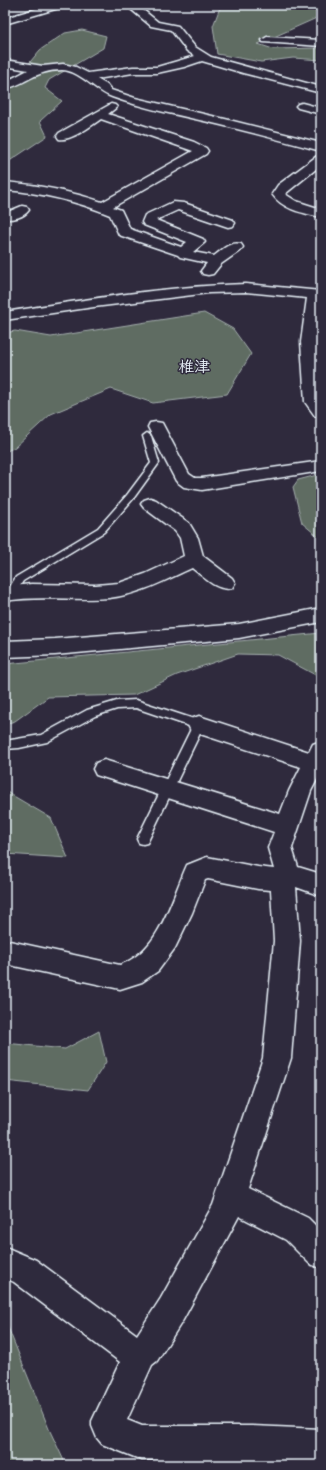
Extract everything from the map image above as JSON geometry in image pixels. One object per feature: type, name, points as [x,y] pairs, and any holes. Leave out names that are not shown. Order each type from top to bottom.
[{"type":"street","points":[[5,21],[60,5]]},
{"type":"street","points":[[131,5],[155,24],[168,26],[177,30],[191,49],[203,56],[247,71],[321,90]]},
{"type":"street","points":[[267,40],[321,43]]},
{"type":"street","points":[[86,77],[133,70],[157,70],[180,65],[203,56]]},
{"type":"street","points":[[5,63],[42,70]]},
{"type":"street","points":[[5,86],[28,74],[63,67],[72,69],[103,87],[107,92],[147,106],[223,121],[321,147]]},
{"type":"street","points":[[63,136],[100,115],[124,98]]},
{"type":"street","points":[[302,106],[321,111]]},
{"type":"street","points":[[100,115],[189,145],[202,151],[103,207]]},
{"type":"street","points":[[212,129],[223,121]]},
{"type":"street","points":[[189,145],[200,137]]},
{"type":"street","points":[[321,159],[282,188],[278,194],[281,199],[289,203],[321,212]]},
{"type":"street","points":[[5,186],[70,196],[103,207],[116,213],[124,232],[183,252],[185,254],[216,261]]},
{"type":"street","points":[[183,252],[228,223],[179,206],[173,206],[150,218],[149,222],[198,242]]},
{"type":"street","points":[[5,215],[13,214],[22,210]]},
{"type":"street","points":[[199,290],[209,268],[216,261],[236,247]]},
{"type":"street","points":[[5,316],[199,290],[246,288],[318,295],[315,342],[316,392],[313,402],[321,412]]},
{"type":"street","points":[[152,431],[182,477],[190,483],[202,484],[321,466]]},
{"type":"street","points":[[150,504],[182,527],[189,538],[194,559],[225,583]]},
{"type":"street","points":[[8,593],[24,590],[110,591],[139,583],[194,559]]},
{"type":"street","points":[[5,650],[239,631],[321,615]]},
{"type":"street","points":[[199,725],[318,756],[300,791],[280,848],[285,877],[287,941],[277,1058],[226,1212],[172,1308],[146,1350],[141,1354],[109,1421],[109,1426],[114,1432],[142,1443],[321,1446]]},
{"type":"street","points":[[104,769],[288,826]]},
{"type":"street","points":[[5,952],[120,977],[137,971],[160,950],[178,917],[196,873],[207,868],[258,878],[285,877],[321,885]]},
{"type":"street","points":[[231,1196],[297,1229],[321,1253]]},
{"type":"street","points":[[5,1262],[25,1271],[130,1350],[141,1354]]},
{"type":"lane","points":[[8,593],[19,580],[101,530],[130,497],[156,463],[152,431]]},
{"type":"lane","points":[[5,745],[43,739],[91,713],[117,705],[136,704],[199,725],[143,839]]},
{"type":"green space","points":[[221,5],[321,5],[321,16],[258,44],[273,49],[321,48],[321,60],[293,58],[261,62],[217,54],[213,26]]},
{"type":"green space","points":[[82,30],[106,36],[103,48],[49,80],[45,88],[62,101],[40,121],[47,136],[5,164],[5,80],[21,73],[40,50],[65,33]]},
{"type":"green space","points":[[204,313],[233,329],[251,354],[227,394],[153,403],[111,389],[51,414],[15,447],[5,452],[5,333],[15,331],[51,337]]},
{"type":"green space","points":[[321,474],[321,539],[302,523],[293,487],[298,480]]},
{"type":"green space","points":[[321,633],[321,678],[278,655],[238,654],[177,675],[134,695],[48,697],[15,721],[5,724],[5,664]]},
{"type":"green space","points":[[5,791],[51,818],[68,858],[5,854]]},
{"type":"green space","points":[[99,1031],[106,1062],[88,1090],[5,1081],[5,1043],[65,1049]]},
{"type":"green space","points":[[5,1320],[49,1429],[66,1465],[5,1465]]},
{"type":"district","name":"椎津","points":[[194,366]]}]
